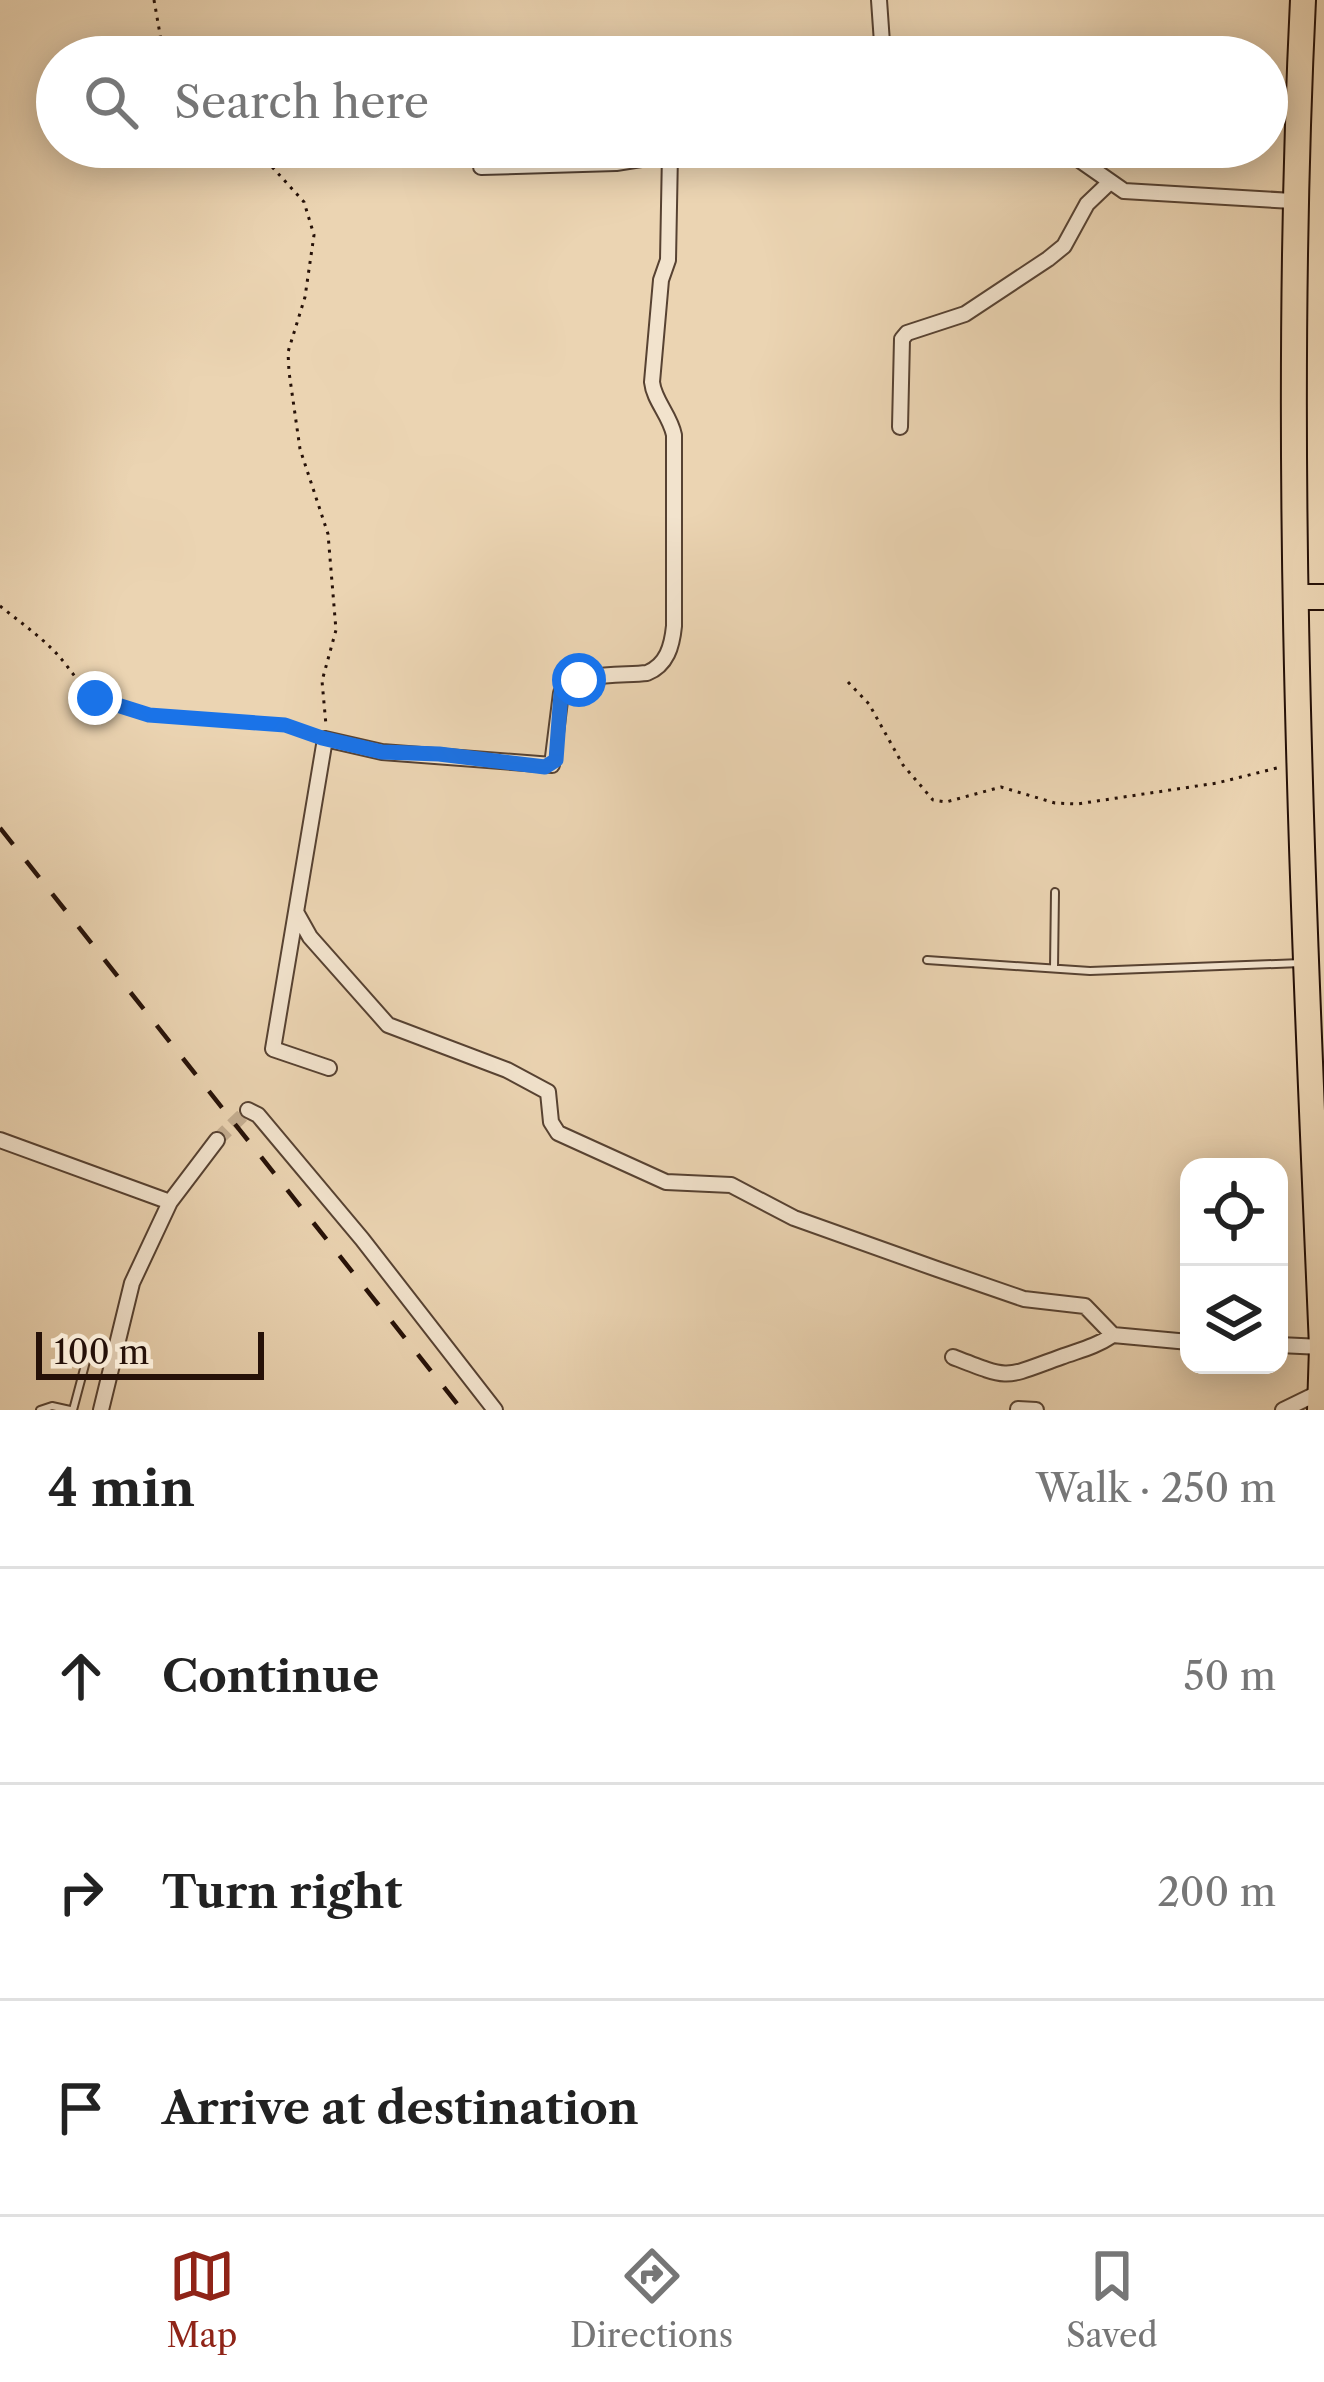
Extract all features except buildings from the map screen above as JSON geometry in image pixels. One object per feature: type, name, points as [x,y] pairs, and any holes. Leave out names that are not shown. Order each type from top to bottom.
[{"type":"highway","points":[[1303,0],[1293,201],[1296,597],[1322,1347],[1320,1401]]},
{"type":"highway","points":[[1296,597],[1324,597]]},
{"type":"street","points":[[879,0],[882,36]]},
{"type":"street","points":[[329,1068],[273,1048],[326,739],[382,752],[552,765],[561,693],[566,686],[579,680],[647,673],[668,653],[674,626],[674,435],[652,382],[661,280],[668,260],[670,168]]},
{"type":"street","points":[[1089,168],[1136,194],[1293,201]]},
{"type":"street","points":[[900,427],[900,347],[907,333],[965,314],[1048,260],[1064,246],[1087,204],[1109,183]]},
{"type":"street","points":[[296,912],[310,937],[388,1025],[507,1070],[548,1092],[551,1121],[558,1133],[666,1182],[740,1187],[794,1218],[1024,1299],[1085,1306],[1113,1335]]},
{"type":"street","points":[[248,1110],[258,1115],[362,1239],[495,1410]]},
{"type":"street","points":[[0,1140],[170,1202]]},
{"type":"street","points":[[101,1410],[132,1283],[170,1202],[217,1140]]},
{"type":"street","points":[[952,1357],[996,1374],[1012,1375],[1085,1351],[1113,1335],[1180,1341]]},
{"type":"street","points":[[1288,1346],[1322,1347]]},
{"type":"street","points":[[1282,1410],[1320,1401]]},
{"type":"street","points":[[1018,1408],[1036,1410]]},
{"type":"lane","points":[[1054,968],[1055,892]]},
{"type":"lane","points":[[927,960],[1054,968],[1307,963]]},
{"type":"lane","points":[[40,1410],[52,1406],[72,1410],[89,1350]]},
{"type":"path","points":[[154,0],[160,36]]},
{"type":"path","points":[[0,606],[33,631],[90,694],[104,703],[149,715],[285,725],[326,739],[322,681],[336,630],[328,534],[300,448],[288,352],[305,297],[314,236],[304,202],[273,168]]},
{"type":"path","points":[[848,682],[869,704],[902,765],[927,796],[941,802],[1001,787],[1055,803],[1077,804],[1217,783],[1301,764]]},
{"type":"tunnel","points":[[217,1140],[248,1110]]},
{"type":"railway","points":[[0,828],[462,1410]]},
{"type":"route","points":[[95,698],[149,715],[285,725],[368,750],[545,767],[556,760],[561,693],[579,680]]}]
